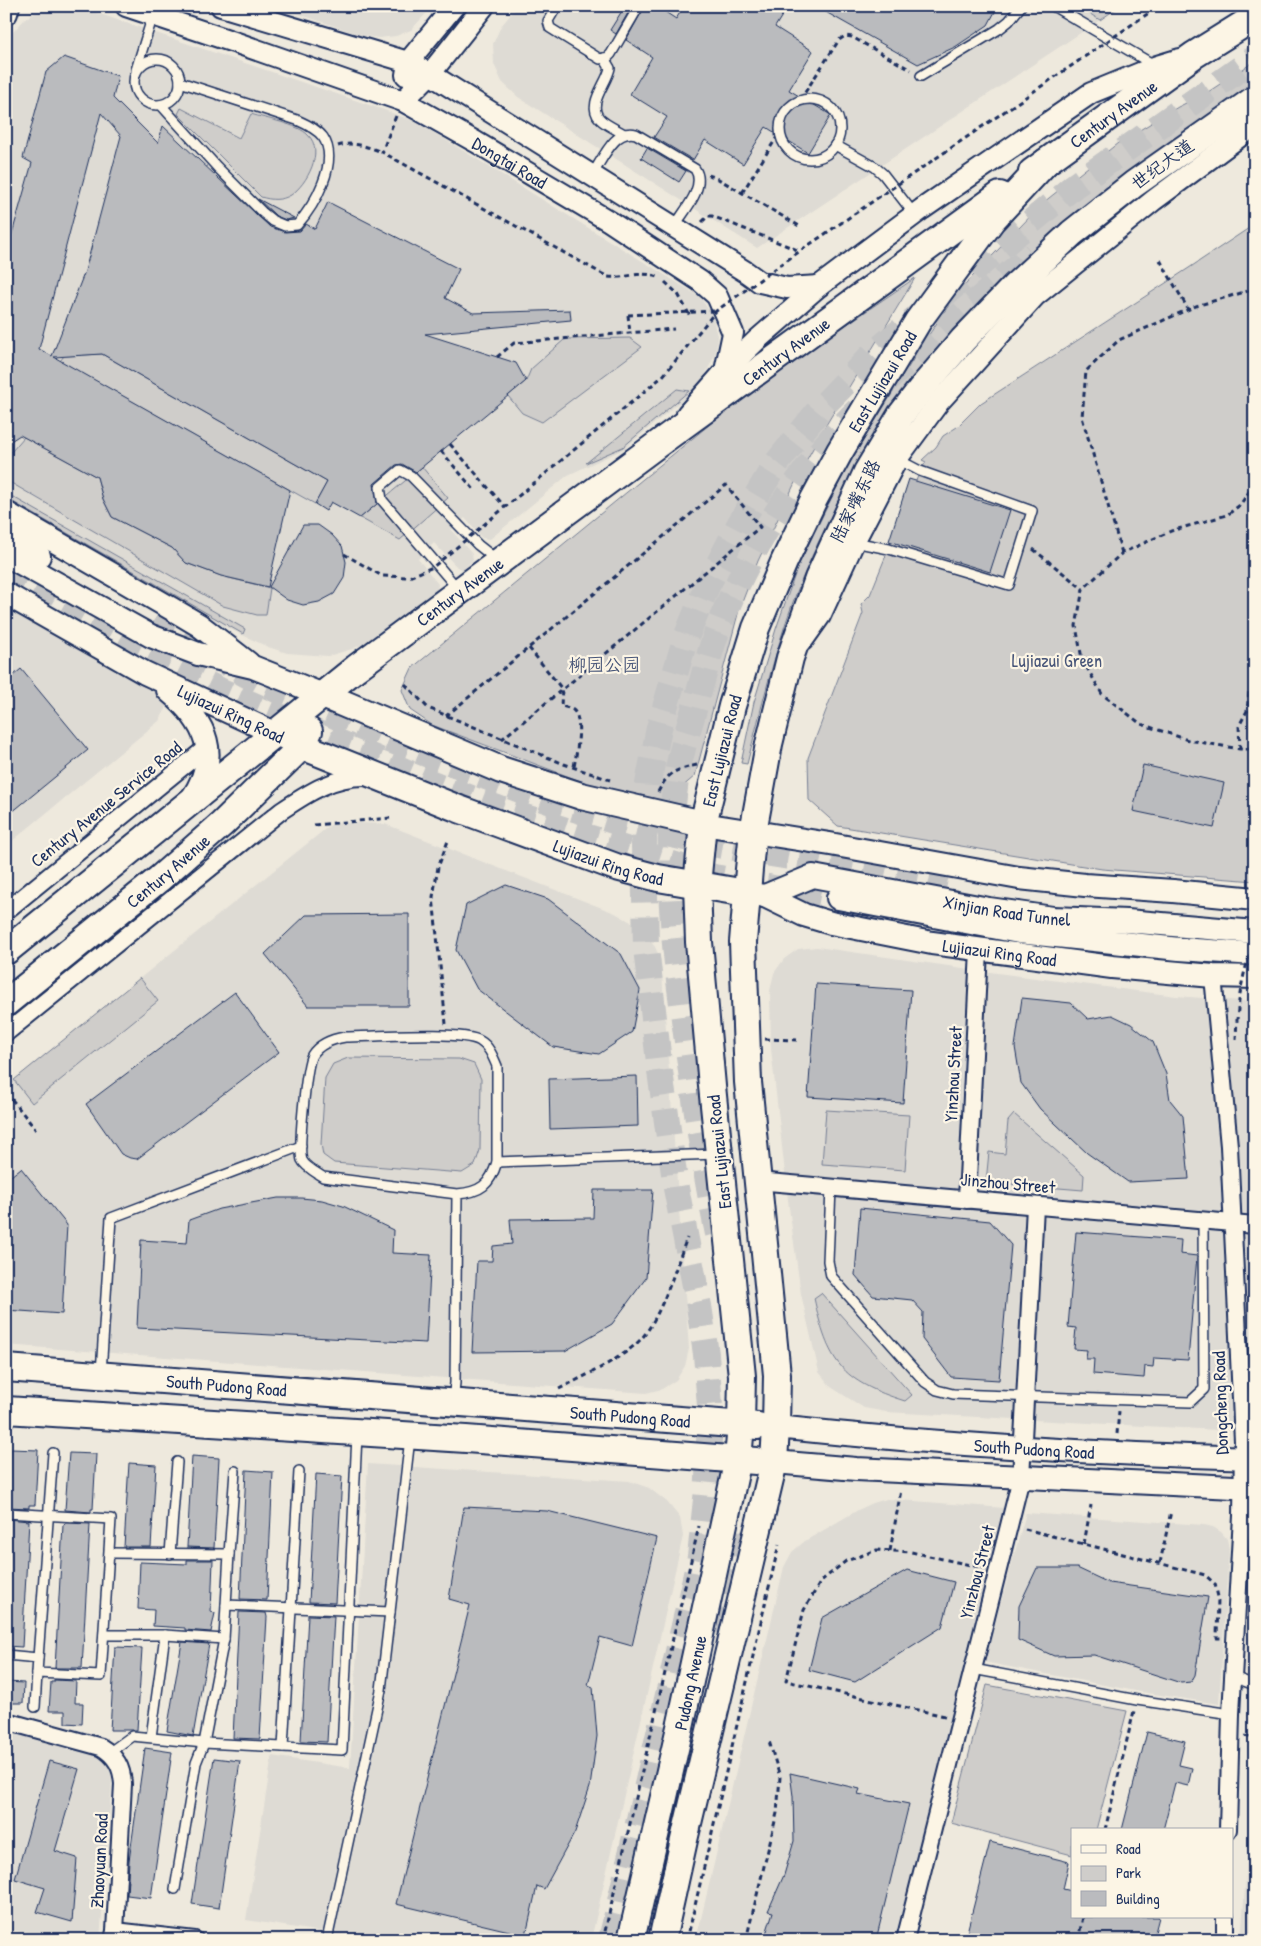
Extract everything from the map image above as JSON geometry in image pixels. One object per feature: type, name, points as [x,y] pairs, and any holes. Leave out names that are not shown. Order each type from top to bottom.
[{"type":"main road","points":[[6,13],[8,6]]},
{"type":"main road","name":"Century Avenue","points":[[6,951],[356,668],[666,438],[1046,162],[1194,55],[1255,17]]},
{"type":"main road","name":"Century Avenue","points":[[1014,196],[1147,98],[1255,23]]},
{"type":"main road","name":"世纪大道","points":[[1072,233],[1134,184],[1255,99]]},
{"type":"main road","name":"East Lujiazui Road","points":[[741,1425],[742,1376],[701,961],[697,885],[703,824],[732,706],[756,628],[813,501],[845,443],[918,321],[992,220],[1046,162]]},
{"type":"main road","name":"陆家嘴东路","points":[[754,832],[769,744],[790,658],[818,579],[867,472],[901,416],[962,340],[1015,286],[1072,233]]},
{"type":"main road","points":[[6,513],[179,613],[253,667]]},
{"type":"main road","points":[[6,537],[154,620]]},
{"type":"main road","points":[[6,555],[151,636],[198,654],[253,667],[501,770],[581,796],[703,824],[1019,878],[1255,899]]},
{"type":"main road","name":"Lujiazui Ring Road","points":[[7,595],[145,673],[275,734],[476,816],[616,867],[697,885],[756,895],[804,915],[831,923],[932,943],[1112,967],[1213,976],[1255,977]]},
{"type":"main road","points":[[145,673],[169,691],[201,728],[207,747],[208,760],[204,778],[190,802]]},
{"type":"main road","name":"Century Avenue","points":[[6,1003],[158,879],[222,824],[302,746],[323,695]]},
{"type":"main road","name":"East Lujiazui Road","points":[[754,832],[756,895],[743,942],[748,1072],[776,1376],[776,1427]]},
{"type":"main road","name":"Xinjian Road Tunnel","points":[[756,895],[813,876],[989,910],[1053,918],[1127,921],[1255,932]]},
{"type":"main road","points":[[946,889],[1027,903],[1087,910],[1255,918]]},
{"type":"main road","name":"Lujiazui Ring Road","points":[[838,898],[1019,932],[1179,949],[1255,954]]},
{"type":"main road","name":"South Pudong Road","points":[[6,1368],[776,1427],[860,1436],[1023,1448],[1249,1458]]},
{"type":"main road","name":"South Pudong Road","points":[[6,1410],[357,1432],[856,1469],[1248,1488]]},
{"type":"main road","name":"Pudong Avenue","points":[[631,1940],[679,1732],[738,1459],[741,1425]]},
{"type":"main road","name":"Pudong Avenue","points":[[662,1940],[774,1462],[776,1427]]},
{"type":"street","name":"Dongtai Road","points":[[126,6],[402,102],[476,142],[609,221],[700,281],[717,296],[733,333],[723,373],[666,438]]},
{"type":"street","name":"Dongtai Road","points":[[221,6],[408,62],[760,282],[787,288],[819,286]]},
{"type":"street","points":[[402,102],[408,62],[454,6]]},
{"type":"street","points":[[402,102],[430,74],[484,6]]},
{"type":"street","points":[[723,373],[758,338],[819,286],[915,215],[1091,93],[1157,66],[1194,55],[1255,11]]},
{"type":"street","points":[[790,658],[820,616],[854,542],[897,459],[939,402],[1035,296],[1154,200],[1255,125]]},
{"type":"street","name":"Century Avenue Service Road","points":[[6,910],[207,747]]},
{"type":"street","points":[[6,1033],[287,807],[335,780],[352,776],[388,781]]},
{"type":"street","name":"Yinzhou Street","points":[[967,1200],[979,950]]},
{"type":"street","name":"Dongcheng Road","points":[[1213,976],[1229,1146],[1249,1458],[1248,1488],[1242,1516],[1231,1714],[1228,1828]]},
{"type":"street","name":"Jinzhou Street","points":[[757,1181],[1255,1225]]},
{"type":"street","name":"Yinzhou Street","points":[[905,1940],[1021,1478],[1035,1206]]},
{"type":"street","points":[[6,1721],[101,1747],[110,1752]]},
{"type":"street","name":"Zhaoyuan Road","points":[[110,1752],[122,1771],[123,1784],[114,1935]]},
{"type":"street","points":[[1225,1940],[1226,1918]]},
{"type":"street","points":[[114,1935],[195,1940]]},
{"type":"lane","points":[[557,6],[548,21],[550,28],[600,58],[611,54],[639,6]]},
{"type":"lane","points":[[921,76],[999,28],[1009,21],[1022,6]]},
{"type":"lane","points":[[1052,6],[1157,66]]},
{"type":"lane","points":[[133,83],[136,72],[141,65],[156,59],[168,62],[174,67],[180,82],[179,90],[175,97],[161,105],[153,106],[139,98],[133,83],[138,61],[153,15]]},
{"type":"lane","points":[[604,58],[610,68],[608,78],[596,99],[595,110],[600,119],[624,134],[636,134],[695,169],[698,174],[699,180],[696,192],[674,228]]},
{"type":"lane","points":[[161,105],[217,167],[273,221],[285,226],[297,225],[306,215],[326,174],[329,162],[328,149],[323,137],[311,126],[297,120],[180,82]]},
{"type":"lane","points":[[810,98],[820,100],[836,112],[840,122],[840,132],[835,145],[824,156],[805,158],[796,155],[788,149],[783,141],[780,132],[784,113],[800,100],[810,98]]},
{"type":"lane","points":[[592,176],[614,142],[624,134]]},
{"type":"lane","points":[[835,145],[875,167],[883,174],[915,215]]},
{"type":"lane","points":[[854,542],[889,550],[1009,585],[1032,511],[920,471],[897,459]]},
{"type":"lane","points":[[460,591],[382,500],[380,487],[400,470],[411,476],[478,545],[499,562]]},
{"type":"lane","points":[[447,1035],[464,1036],[480,1040],[491,1052],[497,1066],[497,1162],[493,1174],[485,1186],[472,1193],[457,1194],[323,1177],[313,1171],[302,1160],[301,1146],[308,1068],[312,1056],[321,1046],[332,1039],[345,1037],[447,1035]]},
{"type":"lane","points":[[101,1376],[111,1218],[301,1146]]},
{"type":"lane","points":[[497,1162],[720,1154]]},
{"type":"lane","points":[[831,1188],[828,1261],[830,1276],[925,1382],[937,1390],[953,1394],[1190,1402],[1204,1389],[1203,1221]]},
{"type":"lane","points":[[453,1403],[455,1383],[457,1194]]},
{"type":"lane","points":[[110,1752],[132,1736],[204,1743],[342,1750],[357,1432]]},
{"type":"lane","points":[[327,1940],[381,1690],[411,1436]]},
{"type":"lane","points":[[35,1707],[53,1453]]},
{"type":"lane","points":[[170,1554],[177,1462]]},
{"type":"lane","points":[[283,1747],[299,1471]]},
{"type":"lane","points":[[175,1888],[196,1763],[204,1743],[224,1639],[235,1472]]},
{"type":"lane","points":[[6,1513],[111,1519],[101,1676],[37,1673]]},
{"type":"lane","points":[[110,1553],[229,1554]]},
{"type":"lane","points":[[226,1605],[390,1612]]},
{"type":"lane","points":[[104,1635],[164,1635],[224,1639]]},
{"type":"lane","points":[[151,1737],[164,1635]]},
{"type":"lane","points":[[6,1655],[38,1658]]},
{"type":"lane","points":[[973,1669],[1137,1700],[1231,1714]]},
{"type":"lane","points":[[1233,1677],[1255,1685]]},
{"type":"path","points":[[344,554],[382,576],[409,577],[433,567],[663,376],[716,311],[800,251],[1159,6]]},
{"type":"path","points":[[800,100],[839,40],[845,36],[852,37],[921,76]]},
{"type":"path","points":[[382,152],[402,102]]},
{"type":"path","points":[[742,193],[780,132]]},
{"type":"path","points":[[328,149],[343,144],[360,145],[382,152],[608,277],[627,277],[648,273],[659,277],[678,294],[690,316]]},
{"type":"path","points":[[698,174],[715,177],[801,228]]},
{"type":"path","points":[[702,222],[708,216],[714,217],[800,251]]},
{"type":"path","points":[[1160,260],[1188,309]]},
{"type":"path","points":[[1122,553],[1082,417],[1086,370],[1118,340],[1188,309],[1255,289]]},
{"type":"path","points":[[630,333],[628,315],[716,311]]},
{"type":"path","points":[[497,357],[514,344],[674,330]]},
{"type":"path","points":[[450,444],[505,507]]},
{"type":"path","points":[[441,451],[476,492]]},
{"type":"path","points":[[1255,483],[1240,505],[1227,514],[1171,531],[1122,553],[1083,589],[1076,626],[1082,659],[1102,694],[1141,724],[1188,740],[1240,749],[1255,749]]},
{"type":"path","points":[[446,716],[726,485],[760,528],[502,738]]},
{"type":"path","points":[[1023,541],[1083,589]]},
{"type":"path","points":[[529,648],[562,688],[562,706],[573,710],[578,719],[574,767]]},
{"type":"path","points":[[1240,749],[1239,726],[1248,711],[1249,692],[1255,683]]},
{"type":"path","points":[[405,684],[428,708],[611,780]]},
{"type":"path","points":[[656,795],[665,778],[681,769],[699,765]]},
{"type":"path","points":[[314,824],[390,818]]},
{"type":"path","points":[[447,1035],[433,897],[438,867],[448,841]]},
{"type":"path","points":[[1236,1040],[1241,985],[1247,960],[1255,942]]},
{"type":"path","points":[[765,1040],[800,1040]]},
{"type":"path","points":[[6,1092],[36,1130]]},
{"type":"path","points":[[556,1391],[618,1358],[645,1335],[661,1305],[687,1238]]},
{"type":"path","points":[[1117,1434],[1120,1400]]},
{"type":"path","points":[[890,1550],[900,1490]]},
{"type":"path","points":[[1084,1544],[1091,1505]]},
{"type":"path","points":[[1160,1564],[1171,1511]]},
{"type":"path","name":"Pudong Avenue","points":[[603,1940],[699,1526]]},
{"type":"path","points":[[1010,1526],[1205,1575],[1216,1584],[1218,1596],[1217,1638],[1235,1640]]},
{"type":"path","points":[[687,1940],[779,1544]]},
{"type":"path","points":[[960,1720],[786,1681],[804,1610],[821,1581],[846,1561],[877,1550],[911,1552],[998,1572]]},
{"type":"path","points":[[1105,1828],[1137,1700]]},
{"type":"path","points":[[746,1940],[777,1813],[780,1777],[769,1740]]},
{"type":"path","points":[[1078,1940],[1083,1918]]},
{"type":"shaded area","points":[[73,6],[387,111],[413,121],[436,134],[699,296],[712,315],[718,340],[715,355],[700,385],[624,449],[568,475],[490,539],[482,538],[465,518],[451,530],[472,554],[473,560],[463,570],[457,567],[434,543],[418,559],[438,584],[437,591],[378,637],[352,649],[328,656],[287,653],[268,647],[213,621],[6,504],[6,53],[13,32],[25,19],[45,7]]},
{"type":"shaded area","points":[[275,6],[433,6],[411,30],[396,36],[379,38],[364,36]]},
{"type":"shaded area","points":[[518,6],[1077,6],[1100,20],[757,248],[518,97],[502,82],[494,64],[493,44],[501,26]]},
{"type":"shaded area","points":[[6,605],[162,697],[166,703],[166,709],[159,721],[6,846]]},
{"type":"shaded area","points":[[334,822],[385,824],[615,913],[631,922],[645,934],[655,947],[661,960],[689,1349],[685,1366],[676,1380],[662,1389],[646,1393],[6,1345],[6,1086]]},
{"type":"shaded area","points":[[817,947],[1176,996],[1255,1002],[1255,1432],[886,1412],[864,1408],[831,1387],[819,1372],[801,1294],[771,1049],[770,991],[774,973],[784,959],[798,949]]},
{"type":"shaded area","points":[[368,1464],[629,1481],[649,1488],[667,1502],[680,1518],[683,1536],[591,1940],[372,1940],[246,1920],[272,1756],[350,1768]]},
{"type":"shaded area","points":[[887,1499],[1005,1508],[896,1940],[696,1940],[784,1567],[792,1552],[805,1541],[858,1510]]},
{"type":"shaded area","points":[[1026,1513],[1204,1525],[1213,1527],[1221,1532],[1227,1539],[1229,1549],[1219,1704],[1141,1692],[984,1662]]},
{"type":"shaded area","points":[[6,1728],[98,1754],[106,1758],[110,1766],[112,1780],[100,1940],[49,1940],[6,1928]]},
{"type":"shaded area","points":[[1255,1758],[1255,1940],[1241,1940]]},
{"type":"green space","points":[[1077,6],[1120,6],[1100,20]]},
{"type":"green space","points":[[1255,61],[1255,86],[1185,133],[863,456],[825,527],[800,583],[774,662],[747,764],[741,763],[754,702],[776,629],[799,563],[847,467],[922,345],[949,305],[971,278],[1044,202],[1118,143],[1178,107],[1208,92]]},
{"type":"green space","points":[[181,108],[239,138],[251,114],[297,128],[308,135],[313,142],[315,150],[312,167],[303,183],[291,195],[276,199],[261,197],[178,114]]},
{"type":"green space","name":"Lujiazui Green","points":[[1255,224],[1255,881],[1102,869],[838,826],[809,800],[808,758],[863,613],[861,604],[870,595],[920,471],[926,462],[922,460],[936,447],[943,436],[957,427],[981,403]]},
{"type":"green space","name":"柳园公园","points":[[915,278],[823,430],[800,472],[758,561],[739,610],[695,776],[668,799],[646,800],[607,791],[432,725],[410,710],[402,690],[412,668],[759,384]]},
{"type":"green space","points":[[630,338],[642,347],[542,422],[522,413],[508,396],[526,381],[531,369],[565,339]]},
{"type":"green space","points":[[102,354],[327,482],[315,504],[60,361],[64,356]]},
{"type":"green space","points":[[677,389],[689,391],[623,447],[586,463]]},
{"type":"green space","points":[[24,437],[97,477],[103,499],[112,517],[172,548],[186,563],[221,576],[270,588],[266,615],[257,615],[223,606],[6,480],[6,458]]},
{"type":"green space","points":[[422,467],[448,498],[400,540],[360,518]]},
{"type":"green space","points":[[6,493],[245,629],[243,634],[6,498]]},
{"type":"green space","points":[[140,978],[158,1001],[32,1103],[14,1080]]},
{"type":"green space","points":[[348,1058],[459,1059],[474,1064],[481,1079],[480,1150],[475,1165],[462,1173],[334,1163],[323,1155],[321,1144],[325,1078],[333,1064]]},
{"type":"green space","points":[[826,1110],[909,1115],[905,1170],[822,1164]]},
{"type":"green space","points":[[1014,1114],[1084,1175],[1083,1190],[986,1182],[989,1152],[1005,1154],[1008,1121]]},
{"type":"green space","points":[[821,1293],[912,1395],[905,1401],[866,1385],[841,1366],[832,1353],[819,1320],[814,1298]]},
{"type":"green space","points":[[987,1685],[1127,1711],[1097,1828],[1071,1828],[1071,1855],[951,1823]]},
{"type":"building","points":[[625,6],[632,6],[616,34],[610,30]]},
{"type":"building","points":[[645,6],[656,6],[676,19],[684,6],[788,6],[775,27],[813,51],[789,90],[831,115],[808,153],[766,127],[743,164],[705,140],[693,160],[654,137],[667,117],[630,94],[652,57],[626,40]]},
{"type":"building","points":[[815,6],[998,6],[988,25],[955,47],[918,64]]},
{"type":"building","points":[[64,57],[118,76],[113,98],[158,143],[163,126],[270,227],[285,232],[300,231],[306,224],[315,229],[328,202],[459,269],[445,298],[473,313],[570,310],[571,320],[425,334],[516,363],[526,381],[416,472],[402,464],[396,465],[374,484],[377,504],[360,518],[331,502],[326,511],[315,504],[327,482],[102,354],[54,357],[290,490],[268,587],[221,576],[186,563],[172,548],[112,517],[103,499],[97,477],[20,435],[6,444],[6,255],[32,163],[23,158],[46,72]],"holes":[[[101,113],[121,136],[85,271],[52,356],[39,349]]]},
{"type":"building","points":[[647,148],[686,171],[679,182],[641,158]]},
{"type":"building","points":[[258,199],[294,218],[286,220],[276,216]]},
{"type":"building","points":[[909,479],[1010,510],[990,572],[889,541]]},
{"type":"building","points":[[303,525],[318,525],[332,535],[342,546],[346,562],[344,578],[334,594],[319,602],[303,605],[287,600],[269,587]]},
{"type":"building","points":[[21,669],[88,750],[6,817],[6,682]]},
{"type":"building","points":[[1143,765],[1224,783],[1214,828],[1133,811]]},
{"type":"building","points":[[506,885],[548,899],[621,954],[640,990],[632,1032],[599,1054],[553,1047],[477,989],[456,950],[466,905]]},
{"type":"building","points":[[409,914],[409,1006],[308,1006],[265,954],[306,915]]},
{"type":"building","points":[[816,984],[911,990],[903,1103],[808,1097]]},
{"type":"building","points":[[235,992],[279,1052],[137,1159],[121,1154],[86,1104]]},
{"type":"building","points":[[1022,998],[1071,1003],[1088,1019],[1112,1015],[1131,1024],[1153,1042],[1166,1074],[1170,1100],[1183,1116],[1189,1179],[1128,1182],[1087,1153],[1040,1109],[1021,1083],[1015,1047]]},
{"type":"building","points":[[637,1076],[638,1126],[550,1129],[549,1079]]},
{"type":"building","points":[[21,1168],[67,1225],[62,1314],[6,1310],[6,1180]]},
{"type":"building","points":[[594,1190],[653,1190],[646,1278],[612,1324],[565,1351],[472,1352],[477,1261],[492,1261],[493,1246],[512,1244],[510,1219],[593,1218]]},
{"type":"building","points":[[278,1198],[322,1200],[343,1206],[393,1230],[392,1253],[431,1255],[426,1343],[137,1328],[141,1240],[187,1243],[189,1220],[219,1209]]},
{"type":"building","points":[[860,1208],[990,1221],[1011,1245],[999,1380],[951,1377],[922,1339],[923,1312],[912,1300],[873,1296],[855,1275]]},
{"type":"building","points":[[1076,1232],[1181,1240],[1180,1254],[1197,1256],[1188,1360],[1154,1358],[1153,1367],[1145,1366],[1144,1378],[1093,1374],[1094,1359],[1086,1359],[1087,1350],[1074,1349],[1076,1328],[1068,1327]]},
{"type":"building","points":[[11,1449],[38,1450],[35,1505],[29,1505],[29,1508],[8,1507]]},
{"type":"building","points":[[69,1453],[96,1454],[93,1509],[91,1509],[91,1512],[65,1510]]},
{"type":"building","points":[[192,1456],[219,1458],[214,1548],[187,1547]]},
{"type":"building","points":[[129,1463],[156,1465],[151,1547],[124,1547]]},
{"type":"building","points":[[246,1470],[273,1472],[267,1600],[240,1599]]},
{"type":"building","points":[[316,1474],[342,1476],[335,1603],[309,1602]]},
{"type":"building","points":[[464,1507],[547,1511],[657,1538],[632,1646],[600,1637],[588,1685],[593,1687],[597,1736],[590,1787],[575,1832],[544,1889],[537,1886],[526,1935],[396,1904],[470,1605],[449,1599]]},
{"type":"building","points":[[7,1519],[29,1521],[22,1647],[6,1646]]},
{"type":"building","points":[[65,1523],[90,1524],[82,1668],[55,1668],[63,1525]]},
{"type":"building","points":[[187,1560],[213,1560],[211,1612],[215,1613],[211,1632],[153,1626],[154,1610],[138,1609],[140,1562],[187,1564]]},
{"type":"building","points":[[1037,1568],[1077,1568],[1109,1583],[1208,1597],[1195,1675],[1191,1682],[1181,1683],[1094,1655],[1054,1656],[1018,1640],[1019,1606]]},
{"type":"building","points":[[907,1570],[954,1582],[942,1627],[855,1682],[809,1670],[822,1618]]},
{"type":"building","points":[[239,1612],[266,1613],[267,1617],[260,1739],[233,1738]]},
{"type":"building","points":[[308,1615],[334,1616],[327,1742],[301,1741]]},
{"type":"building","points":[[182,1642],[209,1644],[193,1736],[167,1731]]},
{"type":"building","points":[[115,1647],[142,1648],[137,1730],[110,1730]]},
{"type":"building","points":[[54,1680],[76,1681],[75,1703],[83,1703],[82,1724],[65,1723],[65,1711],[49,1711],[51,1682],[54,1682]]},
{"type":"building","points":[[6,1682],[24,1683],[23,1703],[6,1703]]},
{"type":"building","points":[[1147,1732],[1185,1741],[1179,1765],[1192,1768],[1188,1786],[1175,1783],[1164,1828],[1123,1828]]},
{"type":"building","points":[[145,1748],[172,1752],[151,1898],[127,1895],[129,1861]]},
{"type":"building","points":[[214,1758],[240,1761],[219,1908],[192,1904]]},
{"type":"building","points":[[49,1761],[79,1769],[55,1851],[77,1858],[72,1922],[37,1912],[45,1888],[15,1879]]},
{"type":"building","points":[[790,1773],[860,1789],[858,1794],[909,1804],[876,1940],[764,1940],[773,1912],[768,1911],[784,1875],[794,1841],[793,1796]]},
{"type":"building","points":[[990,1842],[1069,1862],[1063,1889],[1071,1891],[1071,1918],[1159,1918],[1153,1940],[965,1940]]},
{"type":"tunnel","points":[[611,1940],[700,1557],[708,1480],[710,1406],[706,1354],[699,1306],[676,1188],[646,948],[644,845],[648,784],[659,728],[685,640],[707,586],[739,525],[775,465],[819,410],[874,353],[1074,186],[1255,58]]},
{"type":"tunnel","points":[[885,382],[1033,254]]},
{"type":"tunnel","points":[[718,1234],[696,1109],[672,911],[671,850],[676,777],[713,642],[739,580],[768,528],[801,477],[838,431],[858,410]]},
{"type":"tunnel","points":[[6,573],[137,647],[222,689],[435,782],[503,808],[714,875],[838,898]]},
{"type":"tunnel","points":[[154,620],[265,687],[384,740],[548,803],[623,826],[711,846],[863,871],[946,889]]},
{"type":"tunnel","points":[[713,1632],[730,1559],[734,1518]]}]
